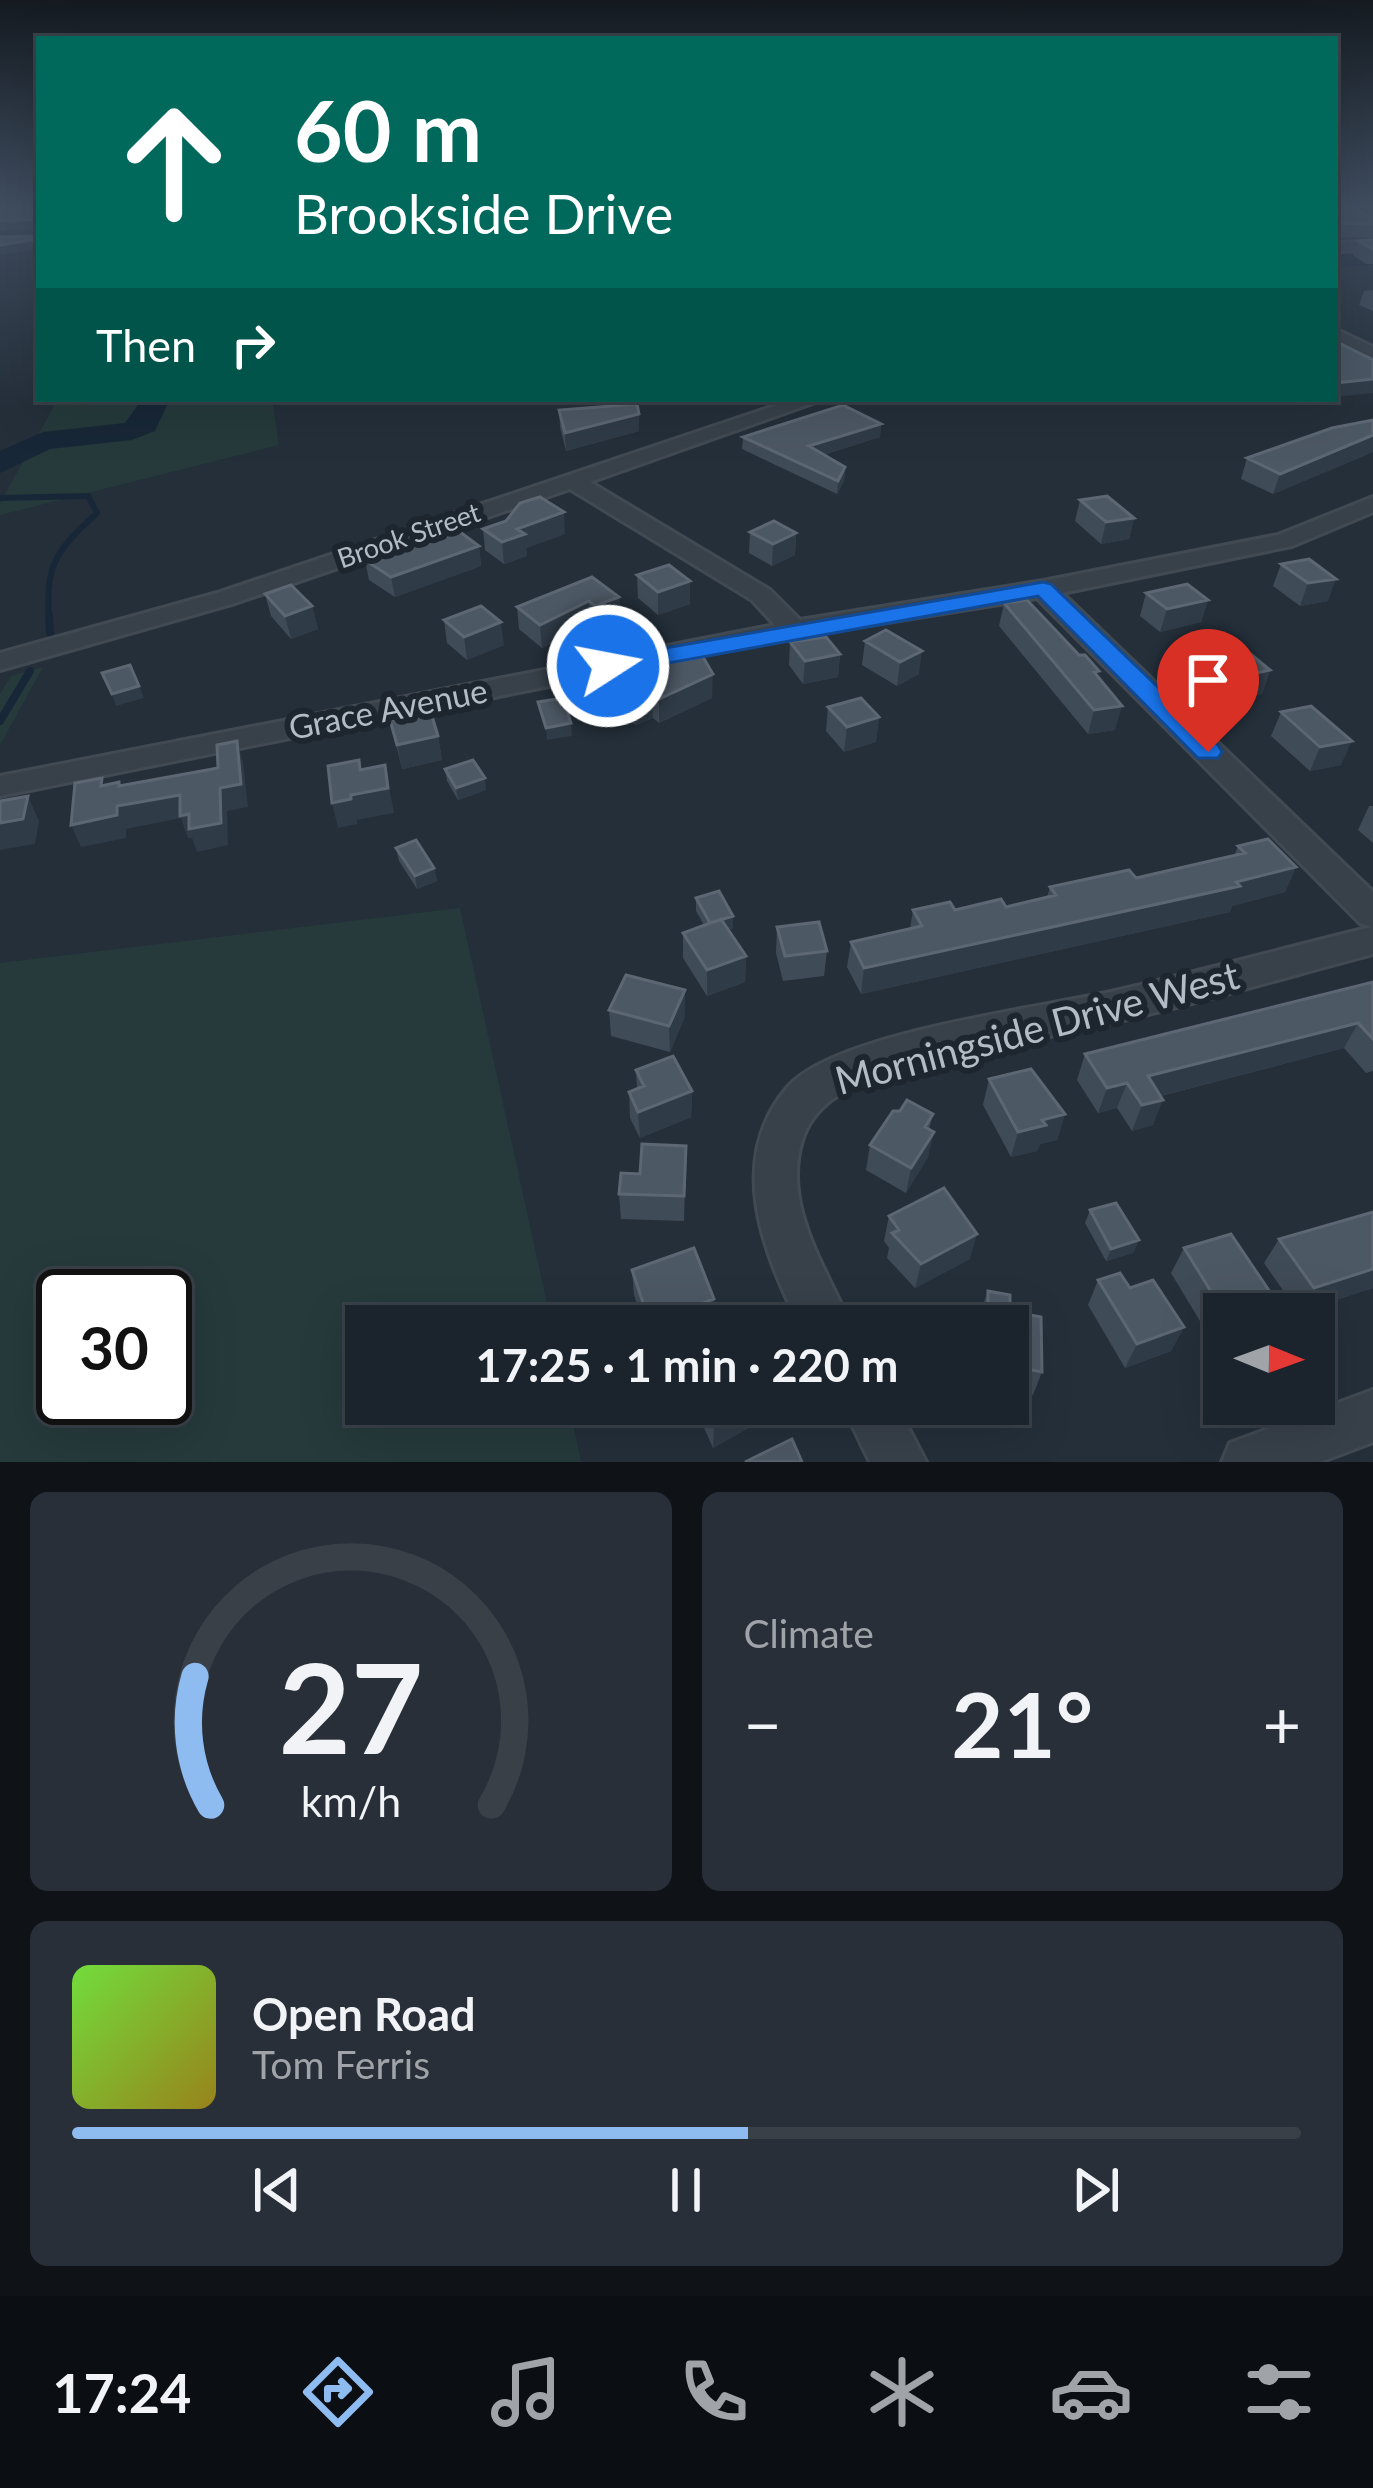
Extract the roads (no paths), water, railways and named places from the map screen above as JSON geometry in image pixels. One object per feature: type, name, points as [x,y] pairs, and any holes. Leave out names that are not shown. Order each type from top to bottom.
[{"type":"street","points":[[1338,332],[1373,326]]},
{"type":"street","points":[[1338,334],[1373,354]]},
{"type":"street","name":"Brook Street","points":[[0,662],[226,598],[805,402]]},
{"type":"street","points":[[572,481],[761,595],[794,629]]},
{"type":"street","name":"Grace Avenue","points":[[0,786],[794,629],[1043,589],[1285,542],[1367,512]]},
{"type":"street","points":[[1043,589],[1373,914]]},
{"type":"street","name":"Morningside Drive West","points":[[816,1305],[788,1246],[776,1202],[778,1148],[790,1116],[822,1082],[935,1047],[1373,940]]},
{"type":"street","points":[[1249,1462],[1373,1416]]},
{"type":"street","points":[[879,1425],[899,1462]]},
{"type":"waterway","points":[[0,463],[43,441],[132,431],[144,425],[155,402]]},
{"type":"waterway","points":[[0,498],[88,496],[97,513],[57,558],[49,583],[49,615]]},
{"type":"waterway","points":[[49,615],[50,633]]},
{"type":"waterway","points":[[0,721],[30,671]]}]
